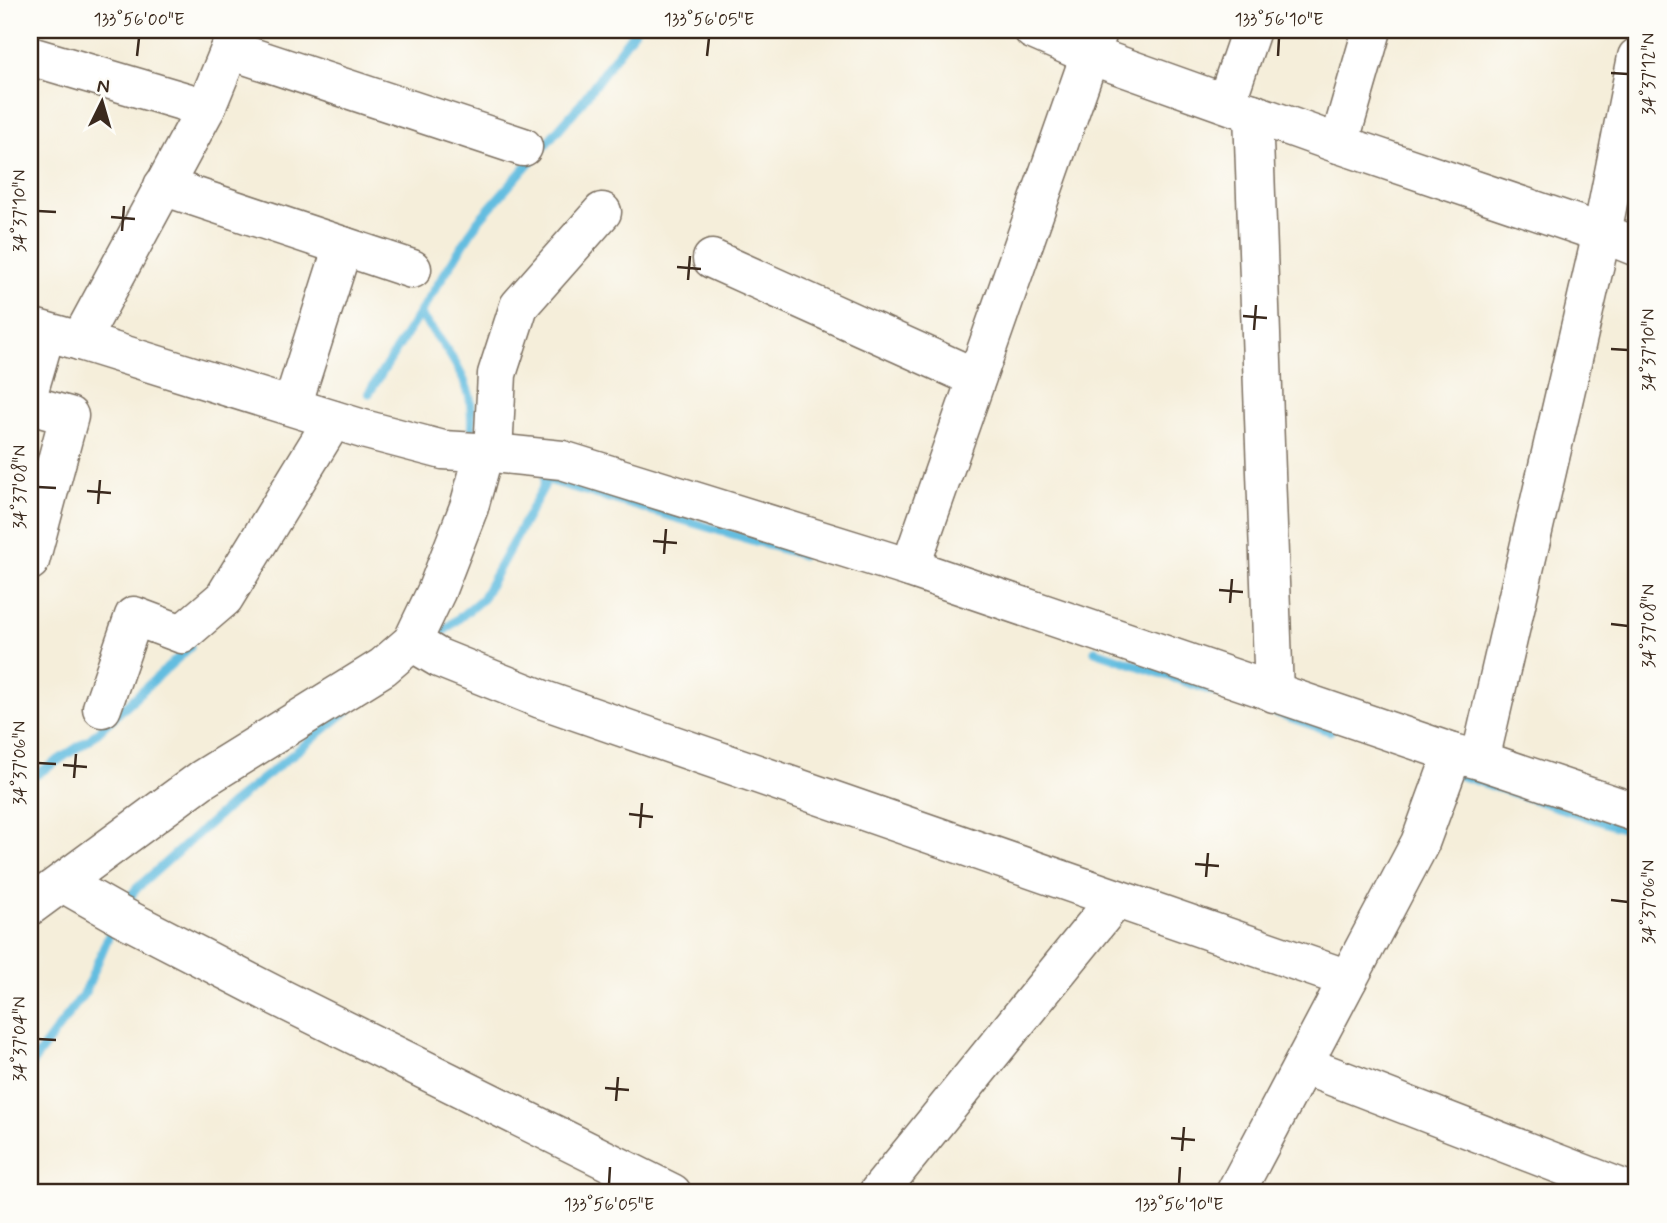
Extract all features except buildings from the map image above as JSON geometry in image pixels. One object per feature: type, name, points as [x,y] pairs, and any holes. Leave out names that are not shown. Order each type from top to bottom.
[{"type":"street","points":[[1033,30],[1094,42],[1239,108],[1637,247]]},
{"type":"street","points":[[1251,30],[1239,108],[1274,693]]},
{"type":"street","points":[[1339,144],[1372,30]]},
{"type":"street","points":[[30,387],[52,333],[163,186],[206,108],[234,40],[523,147]]},
{"type":"street","points":[[910,568],[1094,42]]},
{"type":"street","points":[[30,56],[206,108]]},
{"type":"street","points":[[1235,1193],[1420,843],[1457,764],[1602,233],[1637,57]]},
{"type":"street","points":[[163,186],[412,269]]},
{"type":"street","points":[[30,906],[201,780],[383,667],[420,647],[436,592],[488,453],[497,374],[519,306],[602,212]]},
{"type":"street","points":[[292,406],[343,246]]},
{"type":"street","points":[[712,259],[976,378]]},
{"type":"street","points":[[52,333],[333,420],[443,450],[562,460],[910,568],[1274,693],[1457,764],[1637,813]]},
{"type":"street","points":[[30,405],[69,416],[30,561]]},
{"type":"street","points":[[102,708],[134,616],[182,634],[224,598],[333,420]]},
{"type":"street","points":[[420,647],[439,659],[541,699],[1348,979]]},
{"type":"street","points":[[63,883],[286,1001],[672,1193]]},
{"type":"street","points":[[878,1193],[1116,899]]},
{"type":"street","points":[[1303,1065],[1634,1193]]},
{"type":"waterway","points":[[369,393],[478,221],[578,107],[635,30]]},
{"type":"waterway","points":[[419,314],[460,372],[470,398],[472,427]]},
{"type":"waterway","points":[[429,643],[482,599],[544,486],[545,477]]},
{"type":"waterway","points":[[545,479],[802,555]]},
{"type":"waterway","points":[[30,779],[90,739],[190,647]]},
{"type":"waterway","points":[[1095,651],[1330,731]]},
{"type":"waterway","points":[[122,907],[137,888],[230,805],[348,710]]},
{"type":"waterway","points":[[1456,774],[1637,833]]},
{"type":"waterway","points":[[30,1066],[85,992],[114,923]]}]
